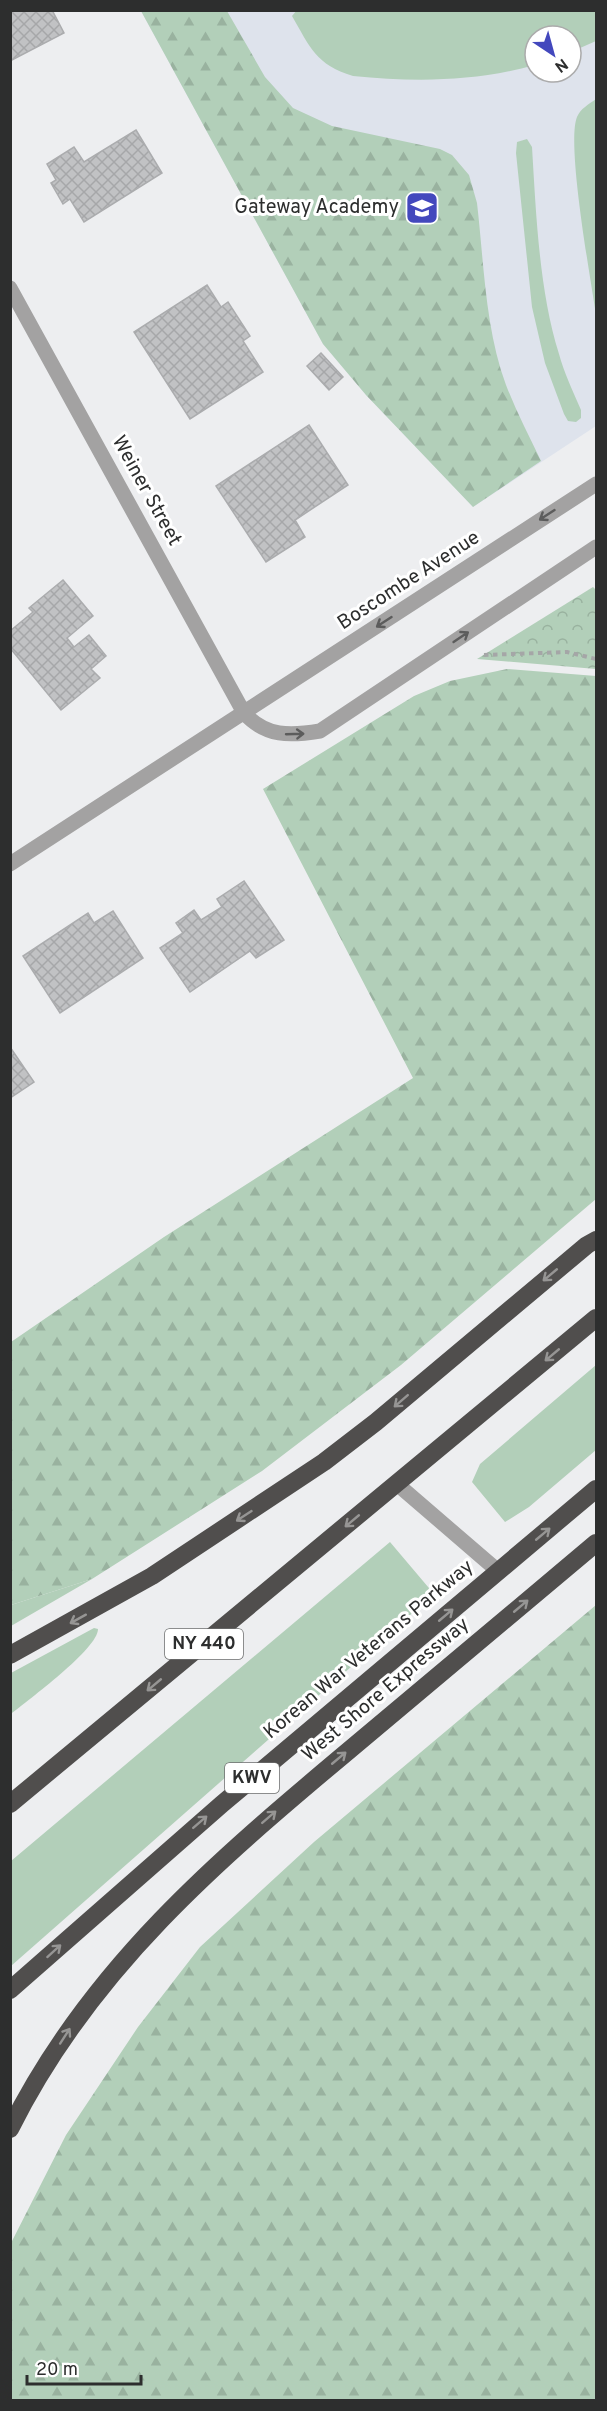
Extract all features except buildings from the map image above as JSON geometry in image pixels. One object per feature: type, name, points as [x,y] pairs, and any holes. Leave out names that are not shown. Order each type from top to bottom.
[{"type":"highway","points":[[10,1655],[152,1575],[295,1482],[376,1422],[587,1245],[597,1240]]},
{"type":"highway","name":"NY 440","points":[[10,1804],[597,1318]]},
{"type":"highway","name":"Korean War Veterans Parkway","points":[[10,1990],[104,1905],[597,1489]]},
{"type":"highway","name":"West Shore Expressway","points":[[10,2129],[65,2036],[99,1988],[145,1934],[192,1885],[294,1796],[597,1543]]},
{"type":"street","name":"Weiner Street","points":[[10,288],[244,713]]},
{"type":"street","name":"Boscombe Avenue","points":[[10,864],[597,484]]},
{"type":"street","points":[[244,713],[255,725],[269,733],[295,735],[320,731],[597,547]]},
{"type":"street","points":[[398,1484],[498,1571]]},
{"type":"path","points":[[476,655],[567,652],[597,659]]},
{"type":"shaded area","name":"Gateway Academy","points":[[141,11],[596,11],[596,426],[473,507],[366,395],[323,344]]},
{"type":"green space","points":[[297,10],[596,11],[596,41],[583,47],[583,24],[523,24],[523,68],[467,78],[422,80],[353,76],[340,72],[315,54],[292,16]]},
{"type":"green space","points":[[141,11],[227,11],[265,77],[293,108],[332,126],[440,149],[452,155],[469,175],[477,203],[489,318],[499,363],[514,404],[541,461],[473,507],[366,395],[323,344]]},
{"type":"green space","points":[[596,99],[596,315],[577,182],[574,132],[578,114]]},
{"type":"green space","points":[[527,139],[532,147],[540,251],[547,304],[561,361],[581,410],[581,418],[576,422],[568,421],[564,414],[545,363],[532,307],[516,153],[517,142]]},
{"type":"green space","points":[[593,587],[596,590],[596,669],[477,659]]},
{"type":"green space","points":[[507,669],[596,676],[596,1199],[401,1365],[262,1471],[92,1579],[11,1605],[11,1342],[164,1237],[413,1078],[263,789],[414,696],[450,681]]},
{"type":"green space","points":[[596,1365],[596,1450],[529,1507],[505,1522],[472,1482],[480,1464]]},
{"type":"green space","points":[[390,1542],[434,1594],[11,1966],[11,1861]]},
{"type":"green space","points":[[92,1579],[11,1626],[11,1605]]},
{"type":"green space","points":[[596,1605],[596,2400],[11,2400],[11,2243],[66,2135],[138,2027],[200,1947],[314,1842]]},
{"type":"green space","points":[[94,1628],[98,1629],[87,1649],[61,1674],[11,1714],[11,1673]]},
{"type":"place","name":"Gateway Academy","points":[[422,208]]}]
